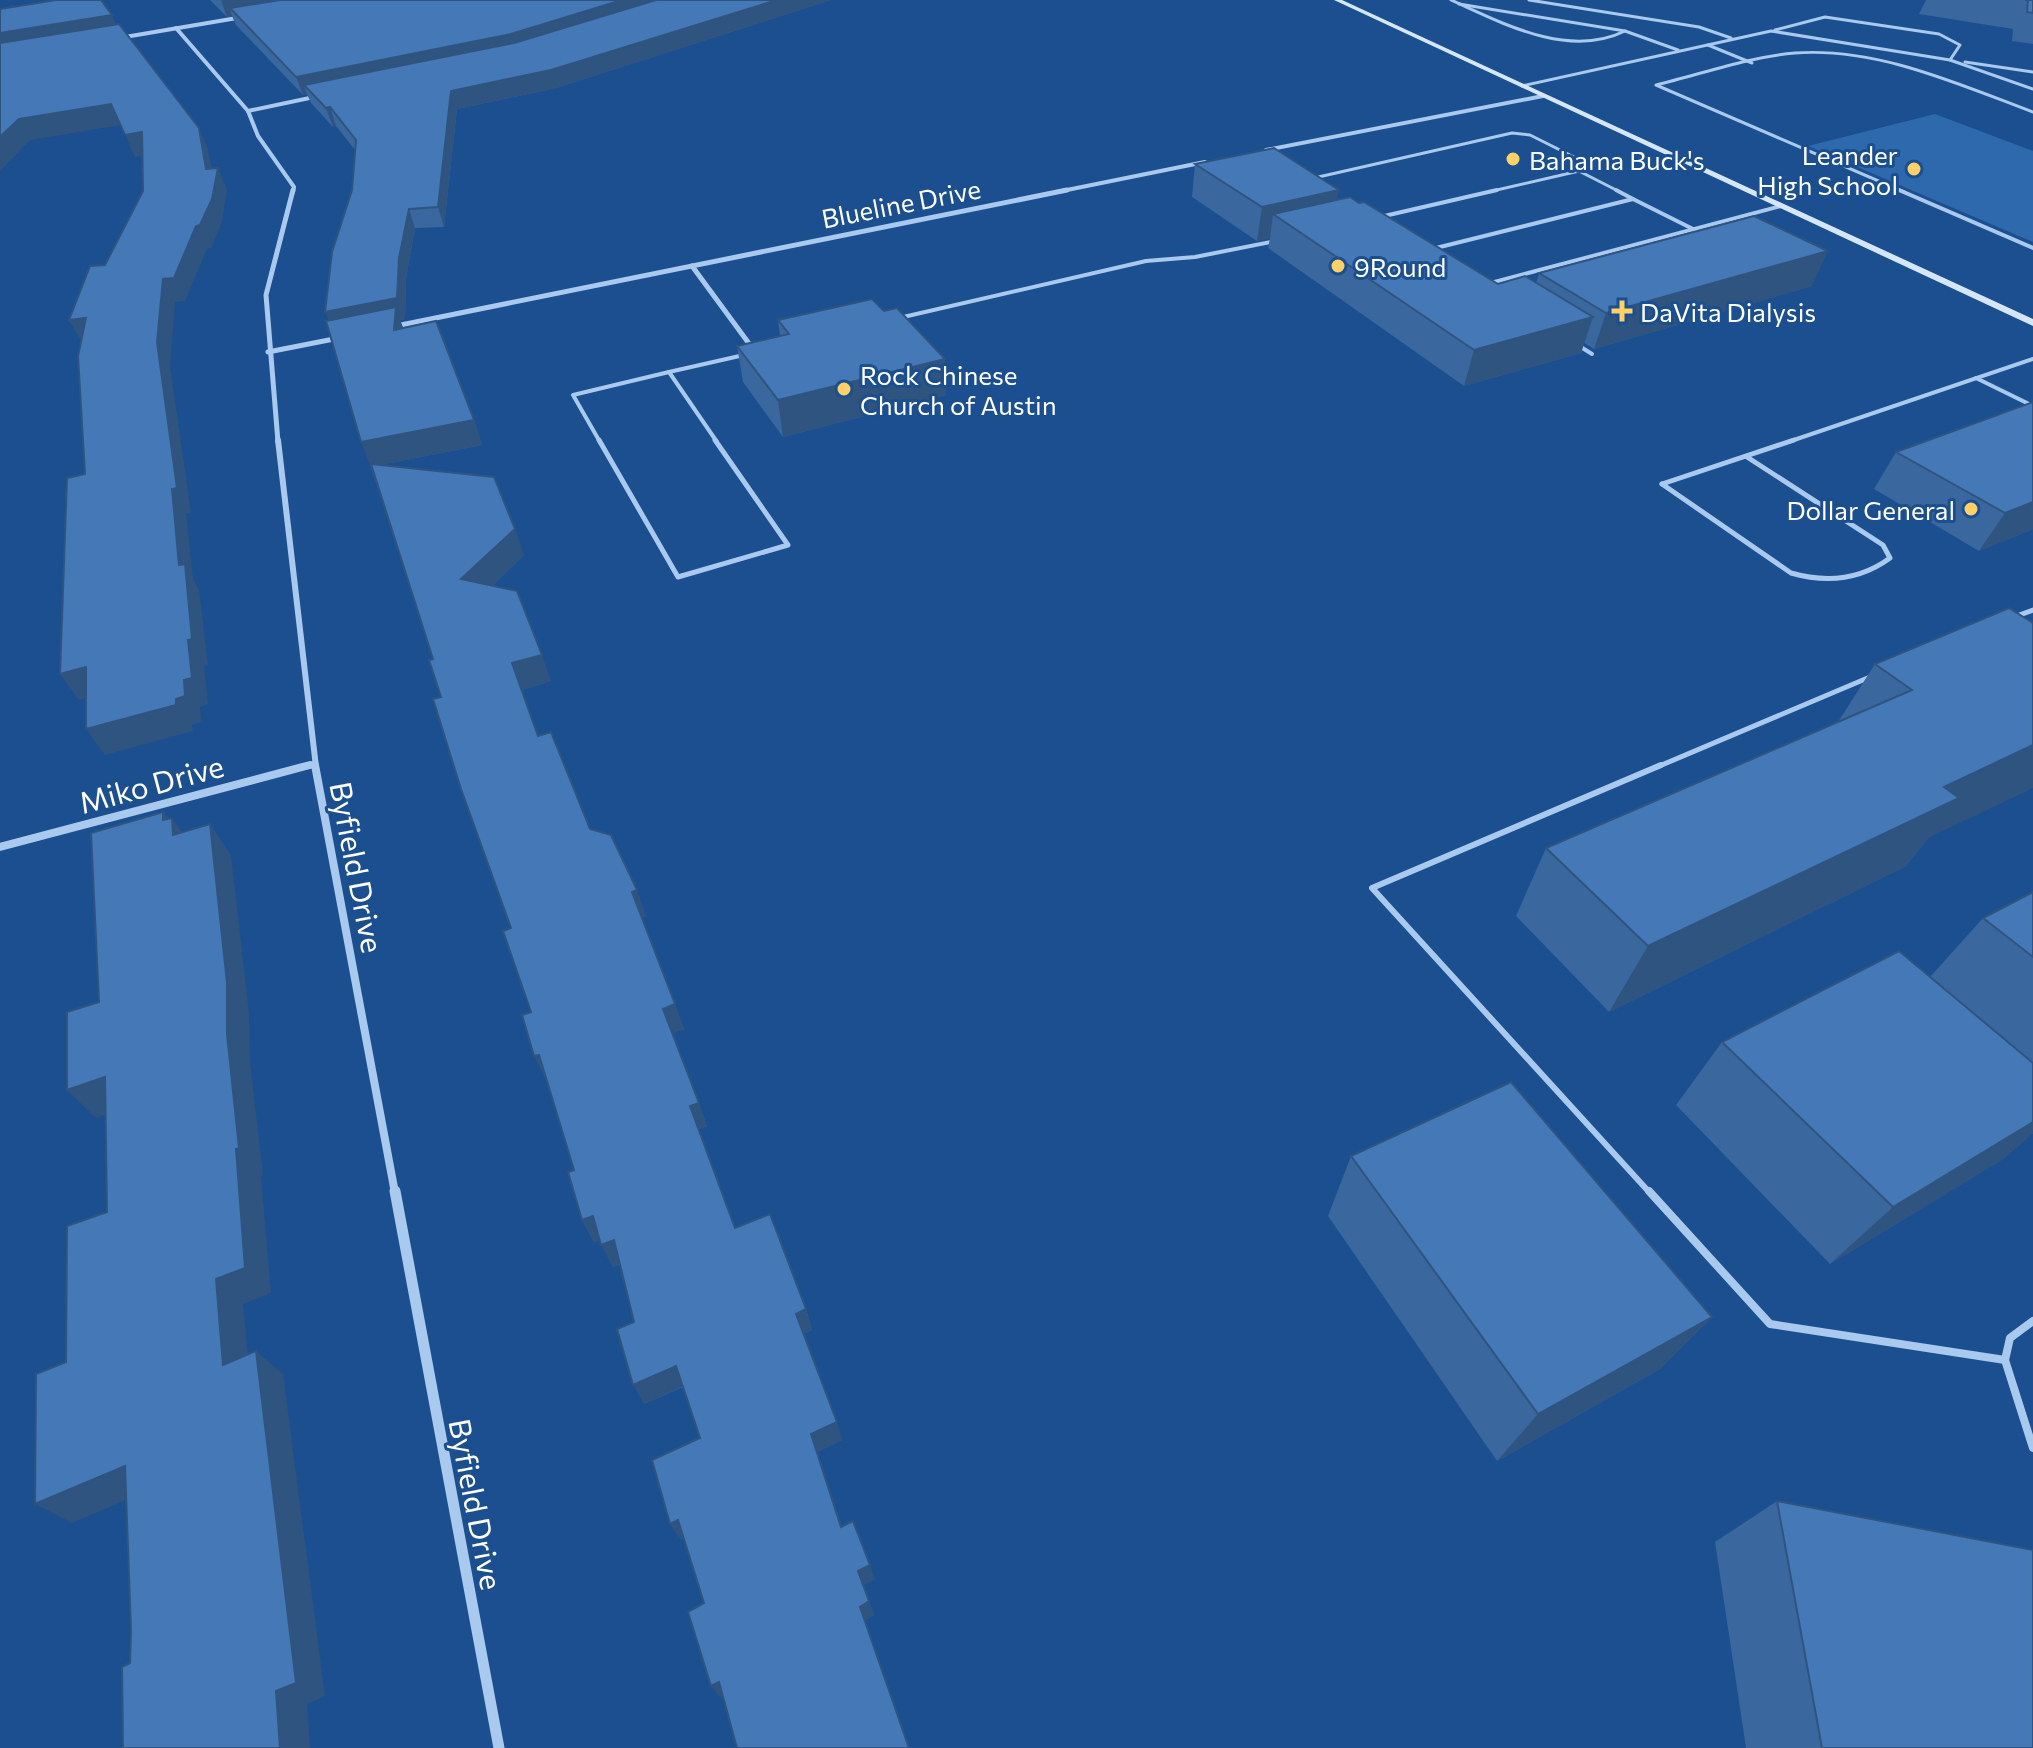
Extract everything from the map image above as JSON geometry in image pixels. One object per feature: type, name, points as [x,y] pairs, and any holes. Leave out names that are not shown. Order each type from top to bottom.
[{"type":"main road","points":[[1337,0],[2033,323]]},
{"type":"street","points":[[117,39],[250,16]]},
{"type":"street","name":"Byfield Drive","points":[[176,28],[248,111],[258,136],[294,187],[266,295],[268,352],[315,764],[499,1748]]},
{"type":"street","points":[[248,111],[325,95]]},
{"type":"street","points":[[1251,153],[1543,96]]},
{"type":"street","name":"Blueline Drive","points":[[377,330],[1220,159]]},
{"type":"street","points":[[692,266],[755,352]]},
{"type":"street","points":[[268,352],[345,336]]},
{"type":"street","name":"Miko Drive","points":[[0,847],[315,764]]},
{"type":"lane","points":[[1451,0],[1523,32],[1568,39],[1614,38],[1625,31]]},
{"type":"lane","points":[[1529,0],[1699,27],[1734,39]]},
{"type":"lane","points":[[1459,4],[1625,31],[1680,51]]},
{"type":"lane","points":[[1522,86],[1825,17],[1939,34],[1960,45],[1950,60]]},
{"type":"lane","points":[[1771,31],[2033,72]]},
{"type":"lane","points":[[1708,45],[1752,63]]},
{"type":"lane","points":[[2033,112],[1893,64],[1830,54],[1795,53],[1656,85],[2033,248]]},
{"type":"lane","points":[[1950,60],[2033,89]]},
{"type":"lane","points":[[1312,179],[1512,133],[1530,135],[1580,160],[1579,171]]},
{"type":"lane","points":[[1266,150],[1276,156]]},
{"type":"lane","points":[[1388,226],[1375,218],[1579,171],[1695,230]]},
{"type":"lane","points":[[1303,173],[1325,187]]},
{"type":"lane","points":[[1438,258],[1427,251],[1633,199]]},
{"type":"lane","points":[[1495,293],[1482,285],[1781,206]]},
{"type":"lane","points":[[891,320],[1146,261],[1195,257],[1284,239]]},
{"type":"lane","points":[[1568,338],[1592,354]]},
{"type":"lane","points":[[669,372],[788,545],[678,577],[573,395],[669,372],[755,352]]},
{"type":"lane","points":[[1747,457],[1883,545],[1890,558],[1880,567],[1829,581],[1811,580],[1791,573],[1662,484],[2033,359]]},
{"type":"lane","points":[[1976,378],[2033,406]]},
{"type":"lane","points":[[2005,621],[2033,610]]},
{"type":"lane","points":[[1883,671],[1372,888],[1770,1324],[2005,1360]]},
{"type":"lane","points":[[2033,1321],[2010,1338],[2005,1360],[2033,1448]]},
{"type":"shaded area","points":[[1935,114],[2033,151],[2033,242],[1808,146]]},
{"type":"building","points":[[56,0],[101,0],[112,15],[0,33],[0,9]]},
{"type":"building","points":[[280,0],[622,0],[511,34],[296,77],[230,8]]},
{"type":"building","points":[[656,0],[777,0],[551,70],[451,91],[438,207],[409,209],[399,258],[397,298],[325,312],[332,252],[352,190],[356,140],[330,107],[326,108],[304,85],[514,43]]},
{"type":"building","points":[[2028,0],[2033,0],[2033,13],[2027,12]]},
{"type":"building","points":[[119,24],[199,128],[206,169],[218,168],[212,199],[200,225],[196,226],[174,278],[163,279],[157,342],[177,488],[172,489],[179,565],[185,564],[192,678],[184,680],[185,696],[176,699],[176,705],[86,729],[86,667],[60,674],[67,478],[85,474],[78,356],[86,318],[69,320],[90,266],[105,265],[143,191],[142,132],[125,135],[111,104],[19,119],[0,137],[0,43]]},
{"type":"building","points":[[1274,148],[1339,190],[1262,207],[1195,164]]},
{"type":"building","points":[[1350,197],[1359,203],[1364,202],[1498,284],[1525,276],[1593,317],[1474,350],[1273,214]]},
{"type":"building","points":[[1754,216],[1828,251],[1606,313],[1539,273]]},
{"type":"building","points":[[872,299],[884,311],[897,308],[945,359],[778,400],[737,346],[789,334],[778,320]]},
{"type":"building","points":[[396,307],[394,330],[436,321],[474,420],[361,442],[326,321]]},
{"type":"building","points":[[2033,402],[2033,502],[2005,513],[1896,452]]},
{"type":"building","points":[[371,464],[494,477],[515,529],[461,579],[517,591],[542,655],[512,663],[538,736],[551,732],[590,829],[611,835],[637,890],[632,892],[675,1004],[663,1009],[699,1103],[690,1106],[735,1228],[770,1214],[806,1309],[796,1314],[837,1422],[811,1434],[841,1527],[853,1521],[870,1565],[858,1571],[869,1601],[860,1607],[909,1748],[737,1748],[719,1682],[711,1686],[688,1612],[704,1603],[678,1520],[670,1524],[652,1460],[700,1438],[676,1366],[633,1385],[617,1329],[634,1322],[614,1240],[601,1245],[593,1216],[582,1220],[568,1172],[574,1170],[539,1055],[534,1056],[522,1015],[531,1012],[503,931],[511,928],[461,789],[433,699],[441,697],[429,660],[433,659]]},
{"type":"building","points":[[2009,608],[2033,623],[2033,745],[1944,787],[1959,798],[1648,946],[1546,848],[1912,690],[1875,664]]},
{"type":"building","points":[[163,812],[163,820],[172,818],[173,835],[210,824],[227,983],[227,1034],[239,1148],[236,1149],[245,1268],[216,1279],[223,1365],[256,1351],[296,1683],[276,1691],[280,1748],[123,1748],[122,1667],[130,1663],[131,1631],[125,1466],[35,1504],[36,1374],[66,1362],[67,1226],[107,1212],[105,1077],[67,1090],[67,1012],[99,1002],[91,833]]},
{"type":"building","points":[[2033,892],[2033,957],[1983,918]]},
{"type":"building","points":[[1899,951],[2033,1063],[2033,1122],[1893,1207],[1722,1042]]},
{"type":"building","points":[[1511,1082],[1712,1317],[1538,1414],[1351,1156]]},
{"type":"building","points":[[1777,1501],[2033,1550],[2033,1748],[1822,1748]]},
{"type":"place","name":"Bahama Buck's","points":[[1513,159]]},
{"type":"place","name":"Leander High School","points":[[1914,169]]},
{"type":"place","name":"9Round","points":[[1338,266]]},
{"type":"place","name":"DaVita Dialysis","points":[[1622,311]]},
{"type":"place","name":"Rock Chinese Church of Austin","points":[[844,389]]},
{"type":"place","name":"Dollar General","points":[[1971,509]]}]
